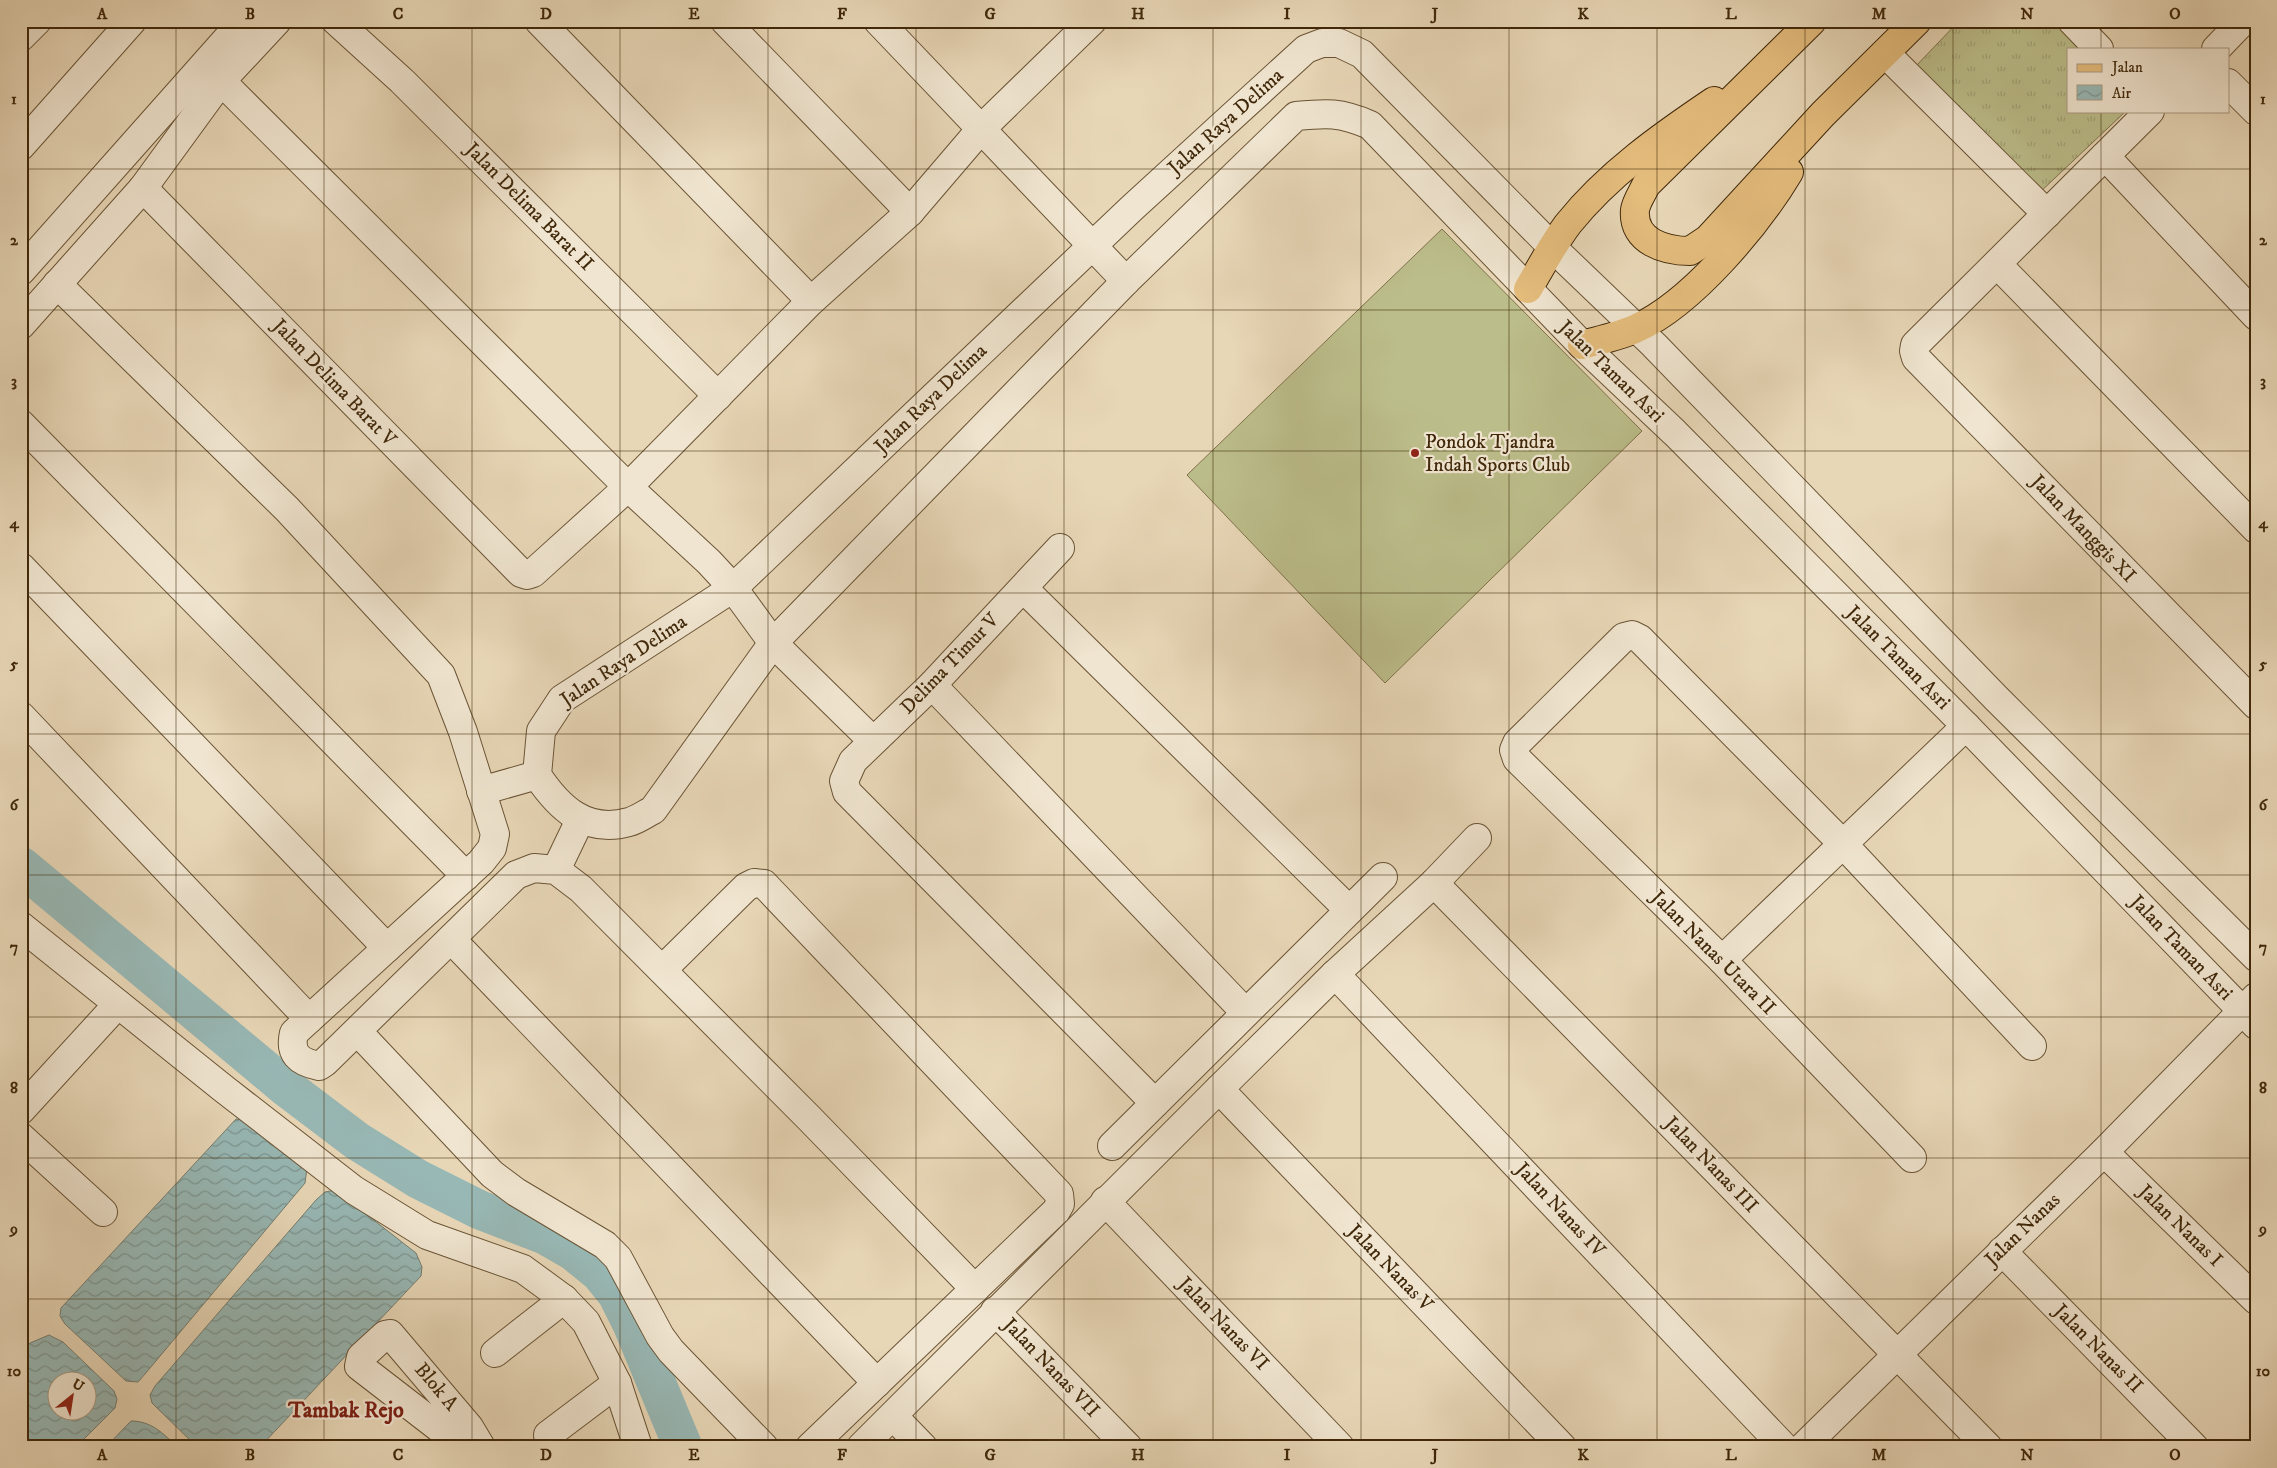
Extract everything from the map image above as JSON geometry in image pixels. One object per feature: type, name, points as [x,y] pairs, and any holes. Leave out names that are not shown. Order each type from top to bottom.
[{"type":"main road","points":[[1812,21],[1646,185],[1635,210],[1639,230],[1650,241],[1662,249],[1690,251],[1708,239],[1823,114],[1917,21]]},
{"type":"main road","points":[[1531,293],[1569,223],[1633,160],[1669,132],[1767,66]]},
{"type":"main road","points":[[1582,345],[1636,328],[1679,302],[1722,258],[1758,216],[1788,175],[1823,114]]},
{"type":"street","points":[[21,37],[37,21]]},
{"type":"street","points":[[21,146],[132,21]]},
{"type":"street","points":[[21,271],[243,21]]},
{"type":"street","points":[[21,325],[143,188],[221,81],[277,21]]},
{"type":"street","name":"Jalan Delima Barat II","points":[[336,21],[402,81],[718,396]]},
{"type":"street","points":[[539,21],[811,301]]},
{"type":"street","points":[[725,21],[910,212]]},
{"type":"street","points":[[878,21],[1126,281]]},
{"type":"street","points":[[2072,21],[2098,48]]},
{"type":"street","points":[[2217,48],[2243,21]]},
{"type":"street","points":[[628,487],[811,301],[910,212],[981,129],[1078,26]]},
{"type":"street","name":"Jalan Raya Delima","points":[[537,775],[540,730],[562,699],[733,588],[1091,246],[1306,49],[1322,43],[1339,43],[1362,54],[1555,249]]},
{"type":"street","points":[[1885,53],[2046,214]]},
{"type":"street","points":[[221,81],[628,487],[709,562],[733,588],[773,643],[873,741]]},
{"type":"street","points":[[1266,84],[1296,116]]},
{"type":"street","points":[[2230,85],[2256,111]]},
{"type":"street","points":[[2149,112],[1996,264],[2256,529]]},
{"type":"street","points":[[481,791],[537,775],[559,804],[580,820],[603,824],[629,822],[653,810],[773,643],[1126,281],[1296,116],[1321,114],[1347,115],[1370,125],[1531,293]]},
{"type":"street","points":[[2105,156],[2256,316]]},
{"type":"street","name":"Jalan Delima Barat V","points":[[143,188],[520,572],[527,575],[533,573],[628,487]]},
{"type":"street","name":"Jalan Taman Asri","points":[[1555,249],[1636,328],[1996,698],[2256,957]]},
{"type":"street","name":"Jalan Manggis XI","points":[[1996,264],[1915,346],[1916,358],[2256,705]]},
{"type":"street","points":[[57,284],[287,509],[441,675],[463,732],[495,834],[492,848],[481,862],[294,1033],[291,1045],[295,1054],[306,1064],[319,1066],[326,1062],[516,875],[534,868],[556,870],[581,889],[975,1289]]},
{"type":"street","name":"Jalan Taman Asri","points":[[1531,293],[1582,345],[1675,433],[2251,1011]]},
{"type":"street","points":[[21,424],[466,876]]},
{"type":"street","name":"Delima Timur V","points":[[1060,548],[1024,589],[932,685],[873,741],[854,762],[844,781],[847,792],[1155,1103]]},
{"type":"street","points":[[21,568],[387,948]]},
{"type":"street","points":[[1024,589],[1349,910]]},
{"type":"street","name":"Jalan Nanas Utara II","points":[[1843,844],[1640,638],[1632,635],[1624,637],[1516,743],[1514,750],[1517,758],[1722,960],[1912,1158]]},
{"type":"street","points":[[932,685],[1245,1012]]},
{"type":"street","points":[[21,716],[309,1019]]},
{"type":"street","points":[[1722,960],[1966,726]]},
{"type":"street","points":[[556,870],[580,820]]},
{"type":"street","points":[[861,1447],[1105,1201],[1335,974],[1434,883],[1477,838]]},
{"type":"street","points":[[1843,844],[2032,1046]]},
{"type":"street","points":[[1112,1146],[1383,877]]},
{"type":"street","points":[[662,970],[746,887],[754,883],[764,884],[1059,1194],[1060,1204],[1056,1211],[810,1447]]},
{"type":"street","name":"Jalan Nanas III","points":[[1434,883],[1988,1447]]},
{"type":"street","points":[[21,926],[224,1089],[354,1190],[427,1235],[523,1269],[564,1299],[586,1322],[616,1383],[638,1447]]},
{"type":"street","points":[[451,939],[877,1383]]},
{"type":"street","name":"Jalan Nanas IV","points":[[1335,974],[1784,1447]]},
{"type":"street","points":[[21,1110],[118,1004]]},
{"type":"street","name":"Jalan Nanas","points":[[1803,1447],[1896,1354],[2251,1011]]},
{"type":"street","points":[[358,1032],[492,1174],[516,1192],[605,1245],[618,1258],[660,1336],[671,1351],[764,1447]]},
{"type":"street","name":"Jalan Nanas V","points":[[1219,1089],[1562,1447]]},
{"type":"street","points":[[21,1137],[103,1212]]},
{"type":"street","name":"Jalan Nanas I","points":[[2104,1152],[2256,1300]]},
{"type":"street","name":"Jalan Nanas VI","points":[[1105,1201],[1340,1447]]},
{"type":"street","name":"Jalan Nanas II","points":[[2002,1251],[2194,1447]]},
{"type":"street","points":[[495,1353],[564,1299]]},
{"type":"street","name":"Jalan Nanas VII","points":[[995,1311],[1128,1447]]},
{"type":"street","name":"Blok A","points":[[464,1447],[359,1366],[358,1361],[361,1357],[385,1335],[390,1334],[393,1336],[470,1427],[481,1447]]},
{"type":"street","points":[[548,1435],[616,1383]]},
{"type":"street","points":[[893,1416],[923,1447]]},
{"type":"green space","points":[[1959,21],[2056,21],[2081,48],[2067,48],[2067,112],[2125,112],[2038,194],[1915,67]]},
{"type":"green space","name":"Pondok Tjandra Indah Sports Club","points":[[1442,229],[1642,431],[1385,683],[1187,475]]},
{"type":"water","points":[[236,1119],[247,1121],[307,1168],[305,1183],[138,1382],[126,1381],[65,1324],[60,1316],[61,1308]]},
{"type":"water","points":[[335,1190],[416,1253],[422,1267],[421,1276],[260,1447],[197,1447],[152,1403],[150,1395],[155,1386],[316,1200],[325,1192]]},
{"type":"water","points":[[49,1335],[63,1342],[92,1370],[48,1370],[48,1420],[98,1420],[98,1376],[114,1391],[117,1399],[115,1408],[76,1447],[21,1447],[21,1354],[30,1343]]},
{"type":"water","points":[[131,1421],[151,1426],[177,1447],[106,1447]]},
{"type":"waterway","points":[[21,866],[287,1088],[357,1141],[418,1179],[480,1210],[545,1235],[573,1251],[600,1273],[617,1294],[632,1324],[683,1447]]},
{"type":"place","name":"Pondok Tjandra Indah Sports Club","points":[[1415,453]]},
{"type":"district","name":"Tambak Rejo","points":[[346,1410]]}]
